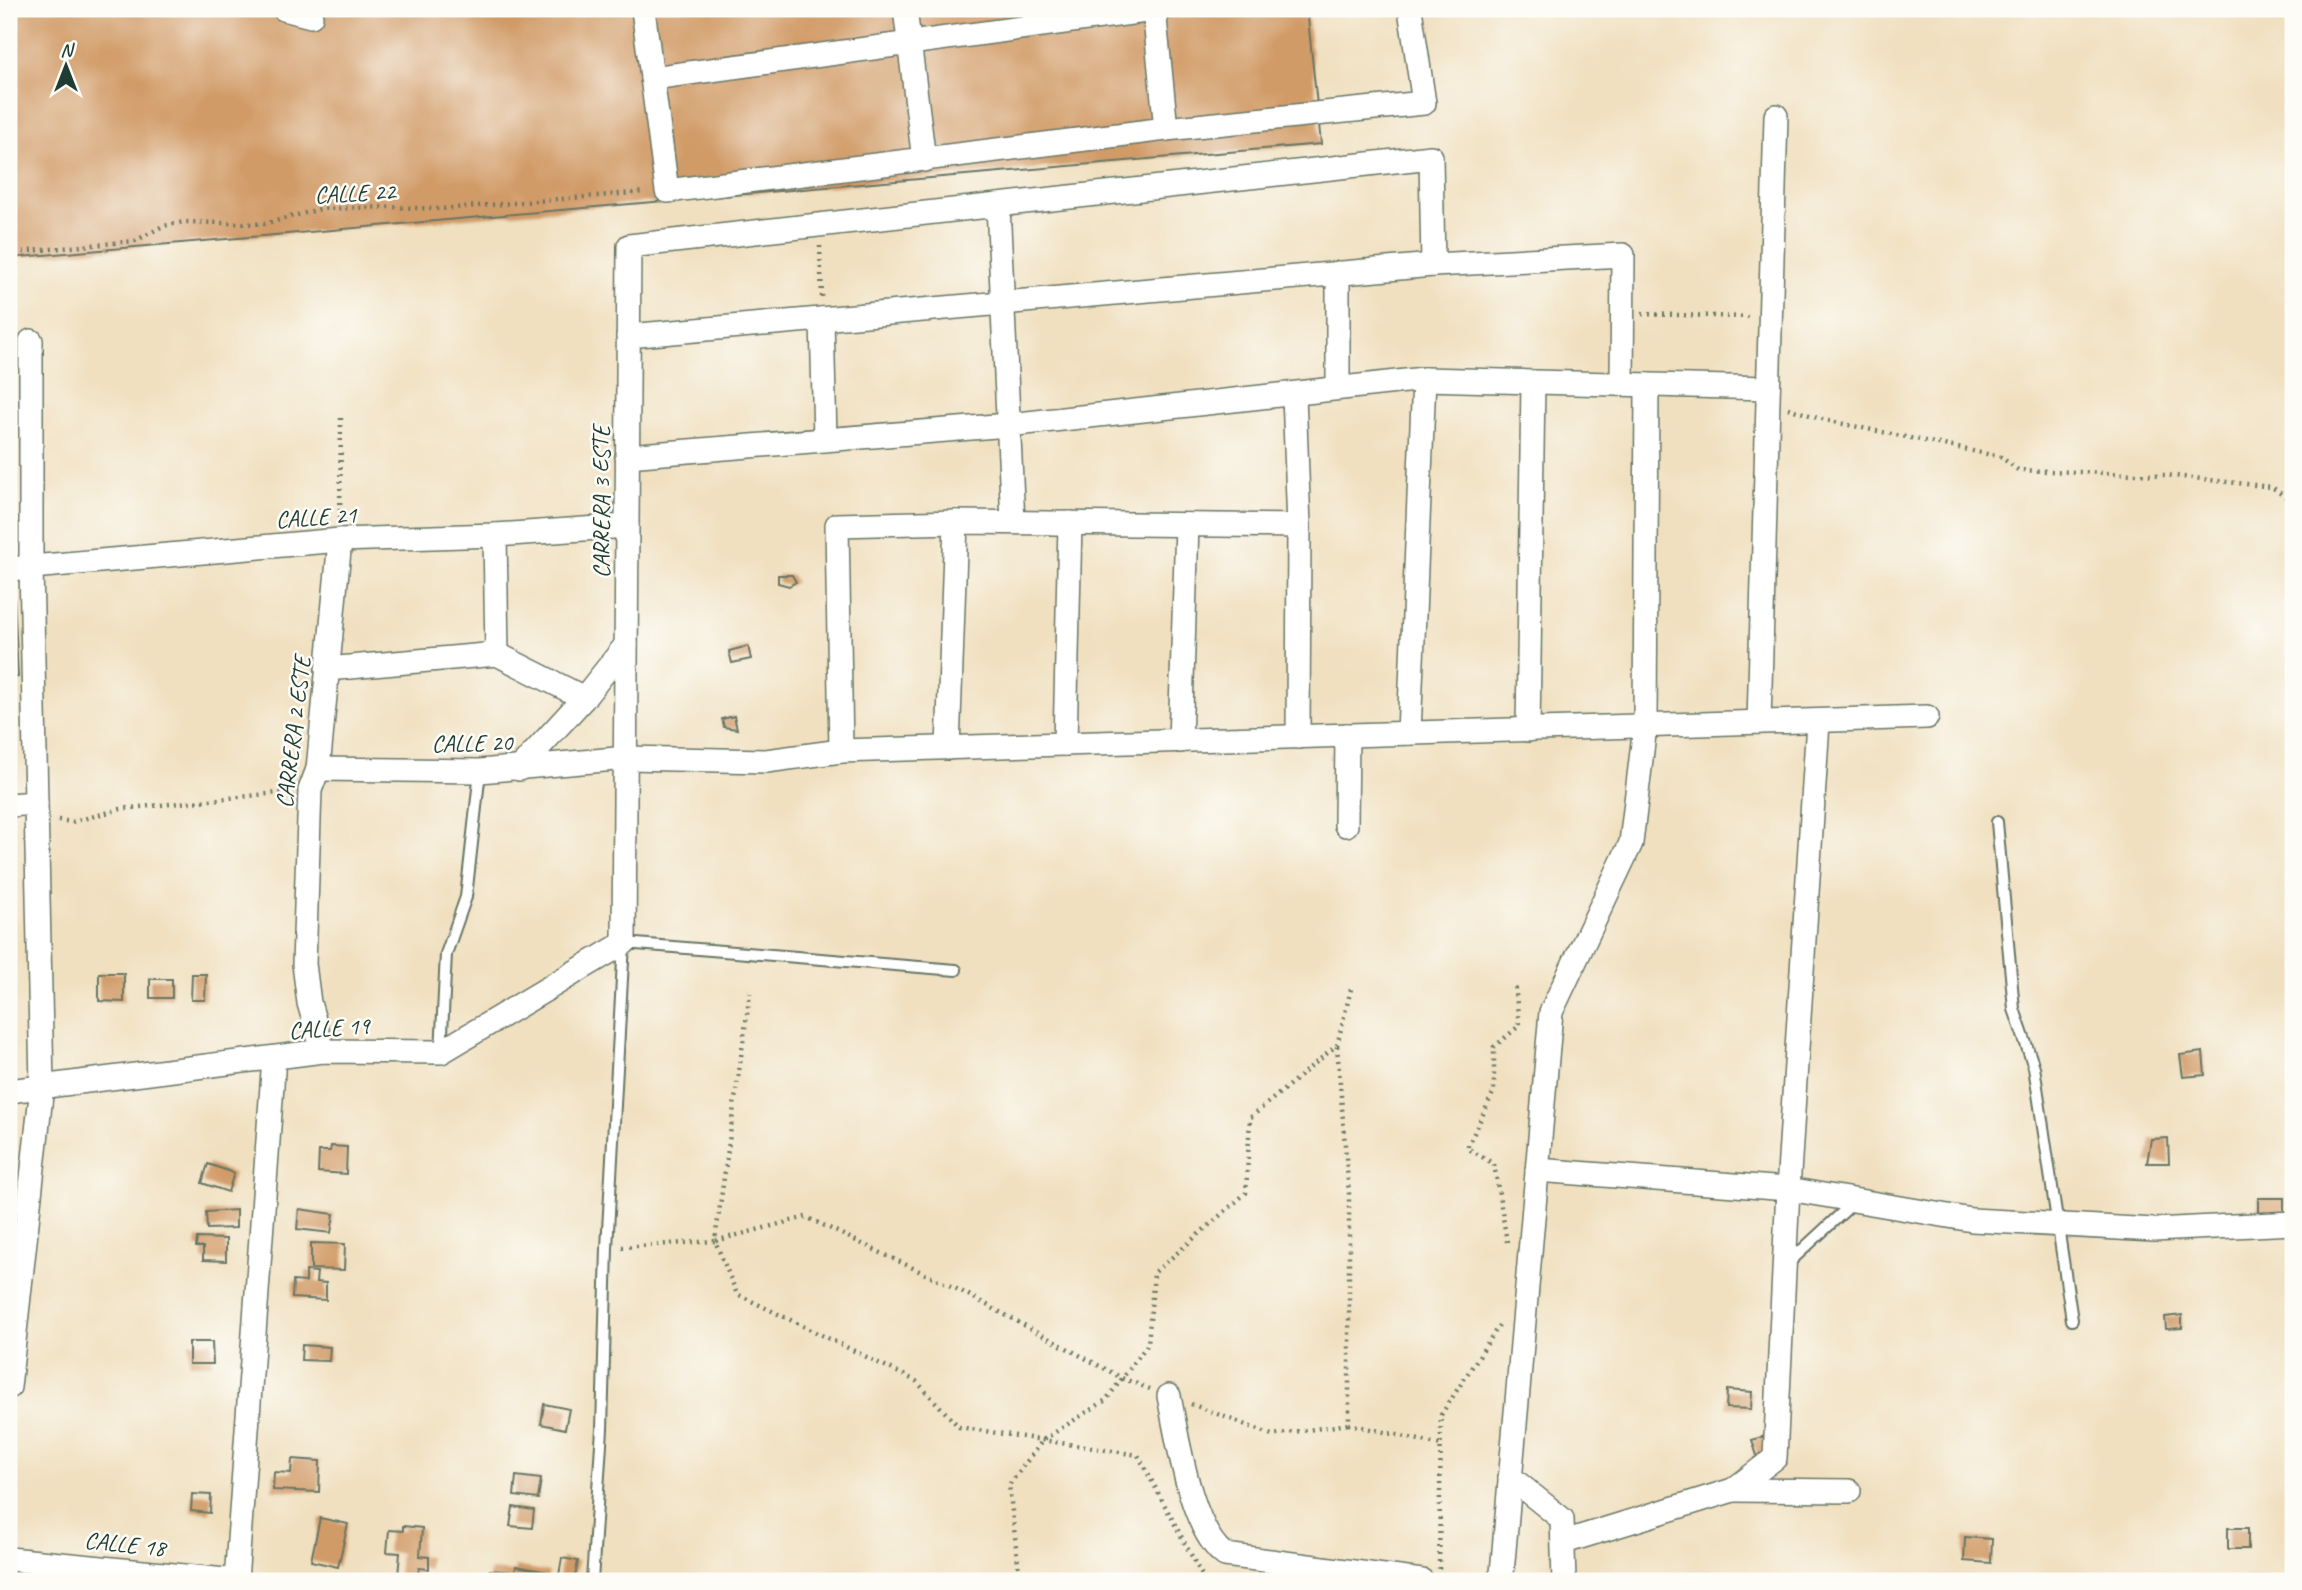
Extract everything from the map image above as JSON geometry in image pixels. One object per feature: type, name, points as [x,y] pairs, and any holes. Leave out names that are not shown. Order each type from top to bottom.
[{"type":"street","points":[[284,9],[311,16]]},
{"type":"street","points":[[643,9],[667,191],[1166,129],[1424,103],[1410,9]]},
{"type":"street","points":[[905,9],[924,160]]},
{"type":"street","points":[[1154,9],[1166,129]]},
{"type":"street","points":[[652,78],[1161,9]]},
{"type":"street","points":[[1759,722],[1776,116]]},
{"type":"street","points":[[820,223],[1431,157],[1433,265]]},
{"type":"street","points":[[998,205],[1013,522]]},
{"type":"street","name":"CARRERA 3 ESTE","points":[[624,943],[629,246],[820,223]]},
{"type":"street","points":[[628,336],[1433,265],[1623,256],[1622,384]]},
{"type":"street","points":[[1338,273],[1338,388]]},
{"type":"street","points":[[822,319],[825,439]]},
{"type":"street","points":[[9,1387],[43,1086],[36,810],[20,567],[31,341]]},
{"type":"street","points":[[627,456],[1008,425],[1424,379],[1647,385],[1768,395]]},
{"type":"street","points":[[1409,733],[1424,379]]},
{"type":"street","points":[[1528,730],[1533,382]]},
{"type":"street","points":[[1498,1581],[1502,1573],[1551,1012],[1631,843],[1646,726],[1647,385]]},
{"type":"street","points":[[1294,395],[1299,526],[1298,737]]},
{"type":"street","points":[[948,747],[956,522]]},
{"type":"street","points":[[841,751],[837,525],[1013,522],[1299,526]]},
{"type":"street","points":[[1065,744],[1070,523]]},
{"type":"street","points":[[1180,741],[1186,525]]},
{"type":"street","name":"CALLE 21","points":[[20,567],[340,540],[495,535],[627,526]]},
{"type":"street","points":[[495,535],[497,654]]},
{"type":"street","name":"CARRERA 2 ESTE","points":[[323,1051],[309,1003],[304,964],[314,779],[340,540]]},
{"type":"street","points":[[519,769],[584,698],[626,645]]},
{"type":"street","points":[[327,669],[497,654],[584,698]]},
{"type":"street","name":"CALLE 20","points":[[314,779],[519,769],[627,758],[766,761],[841,751],[1927,717]]},
{"type":"street","points":[[1733,1490],[1775,1458],[1788,1189],[1818,722]]},
{"type":"street","points":[[1346,825],[1348,736]]},
{"type":"street","points":[[9,805],[36,810]]},
{"type":"street","points":[[441,1052],[624,943]]},
{"type":"street","name":"CALLE 19","points":[[9,1091],[323,1051],[441,1052]]},
{"type":"street","points":[[236,1581],[274,1058]]},
{"type":"street","points":[[1537,1170],[1788,1189],[1972,1220],[2154,1230],[2293,1223]]},
{"type":"street","points":[[1169,1396],[1185,1477],[1213,1547],[1225,1555],[1422,1581]]},
{"type":"street","points":[[1510,1477],[1562,1519],[1564,1581]]},
{"type":"street","points":[[1564,1542],[1733,1490],[1849,1491]]},
{"type":"street","name":"CALLE 18","points":[[9,1559],[236,1581]]},
{"type":"lane","points":[[441,1052],[446,954],[466,897],[481,771]]},
{"type":"lane","points":[[1997,822],[2014,1009],[2034,1067],[2072,1320]]},
{"type":"lane","points":[[592,1581],[603,1429],[607,1248],[624,943],[956,970]]},
{"type":"lane","points":[[1784,1267],[1855,1200]]},
{"type":"path","name":"CALLE 22","points":[[9,253],[135,240],[163,226],[184,222],[264,225],[320,209],[389,206],[440,209],[667,191]]},
{"type":"path","points":[[820,223],[822,319]]},
{"type":"path","points":[[1623,313],[1770,317]]},
{"type":"path","points":[[1768,395],[1825,420],[2001,457],[2018,470],[2166,475],[2272,487],[2293,503]]},
{"type":"path","points":[[340,540],[341,418]]},
{"type":"path","points":[[36,810],[72,822],[121,809],[314,779]]},
{"type":"path","points":[[1507,1245],[1494,1164],[1466,1148],[1494,1091],[1494,1047],[1519,1026],[1515,984]]},
{"type":"path","points":[[1349,1424],[1349,1194],[1337,1045],[1351,989]]},
{"type":"path","points":[[750,993],[715,1241],[737,1294],[916,1381],[959,1427],[1138,1455],[1205,1581]]},
{"type":"path","points":[[1020,1581],[1009,1485],[1043,1440],[1106,1400],[1148,1344],[1154,1273],[1246,1193],[1250,1118],[1337,1045]]},
{"type":"path","points":[[607,1248],[715,1241],[806,1217],[961,1291],[1122,1378],[1272,1435],[1349,1424],[1441,1445]]},
{"type":"path","points":[[1438,1581],[1441,1415],[1509,1310]]},
{"type":"building","points":[[9,9],[1307,9],[1321,144],[9,258]]},
{"type":"building","points":[[778,575],[792,575],[796,582],[789,586],[778,583]]},
{"type":"building","points":[[9,576],[13,576],[18,677],[9,678]]},
{"type":"building","points":[[748,646],[751,659],[732,663],[729,651]]},
{"type":"building","points":[[734,716],[737,729],[724,727],[722,719]]},
{"type":"building","points":[[99,973],[124,973],[124,1002],[99,1001]]},
{"type":"building","points":[[192,974],[206,974],[205,1000],[191,1000]]},
{"type":"building","points":[[150,979],[172,979],[172,998],[150,998]]},
{"type":"building","points":[[2203,1052],[2205,1075],[2183,1077],[2180,1055]]},
{"type":"building","points":[[2168,1138],[2169,1163],[2147,1163],[2151,1139]]},
{"type":"building","points":[[331,1146],[347,1147],[346,1174],[318,1172],[319,1151],[330,1151]]},
{"type":"building","points":[[208,1164],[234,1173],[228,1192],[202,1183]]},
{"type":"building","points":[[2258,1198],[2284,1198],[2284,1217],[2258,1217]]},
{"type":"building","points":[[299,1209],[334,1214],[331,1233],[297,1229]]},
{"type":"building","points":[[236,1210],[236,1228],[207,1229],[206,1212]]},
{"type":"building","points":[[197,1238],[226,1239],[226,1261],[203,1260],[203,1247],[196,1247]]},
{"type":"building","points":[[311,1243],[345,1244],[344,1270],[311,1269]]},
{"type":"building","points":[[306,1271],[317,1272],[316,1282],[326,1283],[326,1300],[292,1298],[293,1281],[306,1282]]},
{"type":"building","points":[[2182,1315],[2182,1328],[2166,1329],[2165,1317]]},
{"type":"building","points":[[189,1342],[212,1342],[213,1364],[189,1364]]},
{"type":"building","points":[[302,1345],[330,1347],[329,1361],[301,1360]]},
{"type":"building","points":[[1727,1390],[1752,1392],[1751,1409],[1726,1408]]},
{"type":"building","points":[[544,1404],[569,1409],[565,1429],[541,1424]]},
{"type":"building","points":[[1765,1436],[1771,1455],[1758,1459],[1752,1440]]},
{"type":"building","points":[[292,1459],[320,1461],[319,1492],[273,1490],[274,1472],[291,1473]]},
{"type":"building","points":[[516,1476],[541,1479],[538,1499],[514,1496]]},
{"type":"building","points":[[192,1494],[211,1495],[210,1513],[191,1511]]},
{"type":"building","points":[[513,1507],[534,1510],[532,1528],[510,1526]]},
{"type":"building","points":[[320,1518],[348,1524],[338,1567],[311,1561]]},
{"type":"building","points":[[403,1526],[422,1528],[420,1556],[429,1557],[429,1569],[419,1568],[417,1578],[398,1576],[400,1553],[387,1552],[389,1530],[403,1531]]},
{"type":"building","points":[[2228,1528],[2248,1528],[2248,1549],[2228,1549]]},
{"type":"building","points":[[1965,1537],[1992,1539],[1991,1563],[1964,1561]]},
{"type":"building","points":[[562,1558],[578,1561],[575,1577],[591,1581],[558,1581]]},
{"type":"building","points":[[516,1566],[549,1572],[547,1581],[488,1581],[490,1570],[515,1572]]},
{"type":"building","points":[[2265,1578],[2265,1581],[2244,1579]]}]
